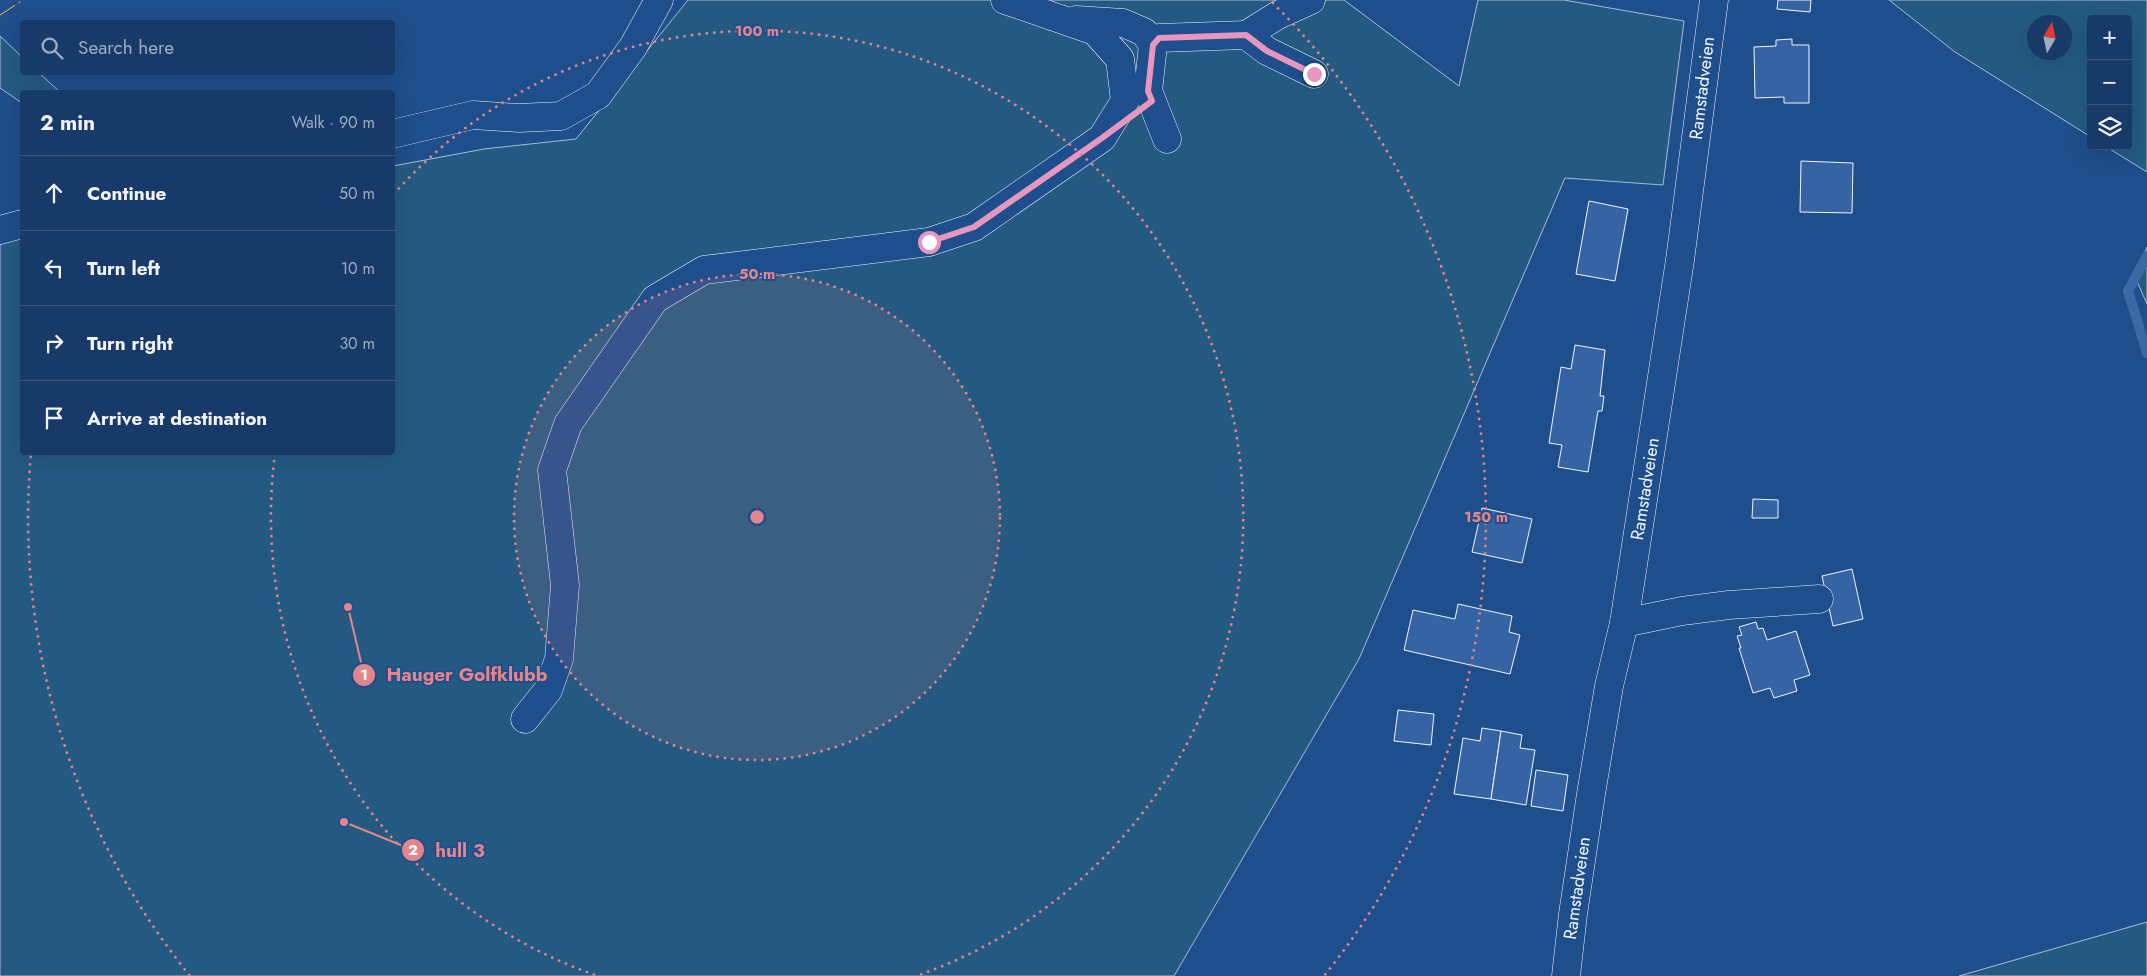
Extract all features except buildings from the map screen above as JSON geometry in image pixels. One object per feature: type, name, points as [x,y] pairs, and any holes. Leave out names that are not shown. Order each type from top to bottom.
[{"type":"street","points":[[395,133],[473,115],[519,118],[561,116],[598,95],[633,46],[659,0]]},
{"type":"street","points":[[1005,0],[1095,32],[1120,60],[1125,101],[1102,138]]},
{"type":"street","points":[[1167,139],[1148,91],[1153,45],[1159,38],[1246,35],[1278,15],[1312,0]]},
{"type":"street","name":"Ramstadveien","points":[[1566,976],[1573,914],[1591,794],[1610,686],[1624,623],[1680,260],[1714,0]]},
{"type":"street","points":[[1040,12],[1086,22],[1123,23],[1144,32],[1153,45]]},
{"type":"street","points":[[1246,35],[1267,51],[1314,74]]},
{"type":"street","points":[[525,719],[548,690],[558,659],[565,585],[552,470],[568,424],[655,299],[704,270],[929,242],[974,227],[1152,101]]},
{"type":"street","points":[[0,230],[20,225]]},
{"type":"street","points":[[1624,623],[1682,611],[1729,605],[1819,599]]},
{"type":"shaded area","points":[[688,0],[1344,0],[1459,86],[1478,0],[1564,0],[1684,21],[1663,185],[1565,178],[1359,659],[1174,976],[0,976],[0,237],[20,233],[20,455],[395,455],[395,166],[484,149],[576,139]]},
{"type":"shaded area","points":[[1889,0],[2147,0],[2147,172],[2111,150],[2132,150],[2132,15],[2087,15],[2087,134],[1955,52]]},
{"type":"shaded area","points":[[0,36],[20,55],[20,75],[41,75],[58,90],[20,90],[20,102],[0,88]]},
{"type":"shaded area","points":[[2147,247],[2147,304],[2135,277]]},
{"type":"shaded area","points":[[2147,922],[2147,976],[1959,976]]},
{"type":"waterway","points":[[2147,256],[2128,291],[2147,353]]},
{"type":"power","points":[[0,15],[23,0]]},
{"type":"place","name":"Hauger Golfklubb","points":[[348,607]]},
{"type":"place","name":"hull 3","points":[[344,822]]},
{"type":"route","points":[[929,242],[974,227],[1152,101],[1148,91],[1153,45],[1159,38],[1246,35],[1267,51],[1314,74]]}]
